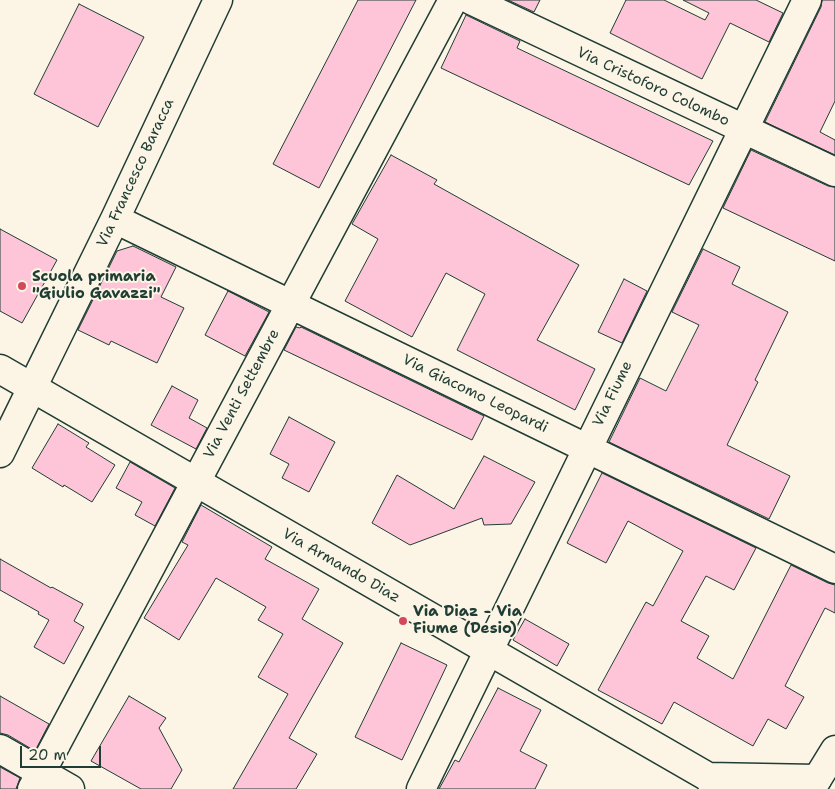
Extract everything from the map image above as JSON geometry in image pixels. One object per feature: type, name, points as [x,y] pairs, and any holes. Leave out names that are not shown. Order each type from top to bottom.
[{"type":"street","name":"Via Francesco Baracca","points":[[0,453],[115,219],[218,0]]},
{"type":"street","name":"Via Venti Settembre","points":[[36,781],[453,0]]},
{"type":"street","name":"Via Cristoforo Colombo","points":[[471,0],[835,172]]},
{"type":"street","name":"Via Fiume","points":[[421,789],[807,0]]},
{"type":"street","name":"Via Giacomo Leopardi","points":[[115,219],[835,569]]},
{"type":"street","name":"Via Armando Diaz","points":[[0,369],[488,650],[712,783],[817,786]]},
{"type":"street","points":[[0,749],[36,781],[70,789]]},
{"type":"street","points":[[817,786],[835,750]]},
{"type":"building","points":[[358,0],[416,0],[319,188],[273,164]]},
{"type":"building","points":[[508,0],[540,0],[534,12]]},
{"type":"building","points":[[626,0],[664,0],[705,20],[709,13],[683,0],[756,0],[783,13],[769,42],[730,23],[702,79],[610,33]]},
{"type":"building","points":[[822,0],[835,0],[835,101],[820,132],[835,140],[835,155],[765,122],[821,7]]},
{"type":"building","points":[[79,4],[144,37],[98,127],[34,94]]},
{"type":"building","points":[[466,15],[520,41],[517,48],[713,141],[689,185],[441,68]]},
{"type":"building","points":[[751,150],[828,186],[835,187],[835,261],[723,208]]},
{"type":"building","points":[[391,155],[437,180],[434,184],[579,265],[537,340],[595,369],[575,410],[457,350],[485,294],[446,273],[412,337],[345,301],[378,239],[352,224]]},
{"type":"building","name":"Scuola primaria \"Giulio Gavazzi\"","points":[[0,229],[57,260],[22,323],[0,311]]},
{"type":"building","points":[[133,246],[176,267],[161,297],[184,308],[157,363],[111,341],[109,345],[78,330],[117,251]]},
{"type":"building","points":[[703,249],[740,267],[732,284],[788,312],[755,380],[758,382],[727,445],[790,476],[769,519],[609,442],[640,378],[666,391],[699,325],[672,312]]},
{"type":"building","points":[[624,279],[647,291],[622,343],[598,332]]},
{"type":"building","points":[[228,291],[269,312],[245,356],[205,335]]},
{"type":"building","points":[[296,327],[301,327],[484,416],[472,440],[284,350]]},
{"type":"building","points":[[172,386],[198,400],[189,418],[207,428],[196,449],[151,425]]},
{"type":"building","points":[[289,417],[335,442],[309,492],[282,478],[289,464],[270,454]]},
{"type":"building","points":[[58,424],[89,443],[86,447],[115,465],[92,502],[32,468]]},
{"type":"building","points":[[484,456],[535,482],[511,524],[484,525],[482,518],[410,545],[372,523],[397,475],[454,509]]},
{"type":"building","points":[[130,462],[175,488],[155,526],[135,515],[142,502],[116,488]]},
{"type":"building","points":[[602,473],[756,548],[734,590],[706,576],[681,621],[709,636],[697,658],[733,679],[791,565],[835,585],[835,613],[825,608],[785,686],[804,697],[786,729],[768,719],[753,746],[674,702],[662,724],[598,690],[646,602],[653,606],[683,551],[628,521],[606,563],[567,543]]},
{"type":"building","points":[[201,505],[272,547],[265,559],[319,589],[302,619],[343,643],[289,738],[317,754],[296,789],[233,789],[288,694],[258,677],[283,634],[258,620],[266,607],[216,578],[179,640],[144,618],[188,545],[182,542]]},
{"type":"building","points":[[0,559],[83,604],[74,621],[84,627],[64,664],[34,647],[49,620],[38,614],[39,612],[0,590]]},
{"type":"building","points":[[525,619],[569,644],[557,666],[513,640]]},
{"type":"building","points":[[401,643],[447,665],[402,760],[355,737]]},
{"type":"building","points":[[498,688],[541,710],[520,751],[547,765],[535,789],[439,789],[455,760],[459,762]]},
{"type":"building","points":[[0,696],[49,724],[35,751],[8,735],[0,733]]},
{"type":"building","points":[[129,696],[166,718],[159,728],[182,770],[171,789],[141,789],[91,761]]},
{"type":"building","points":[[0,767],[20,778],[16,789],[0,789]]},
{"type":"place","name":"Scuola primaria \"Giulio Gavazzi\"","points":[[22,286]]},
{"type":"place","name":"Via Diaz - Via Fiume (Desio)","points":[[403,621]]}]
